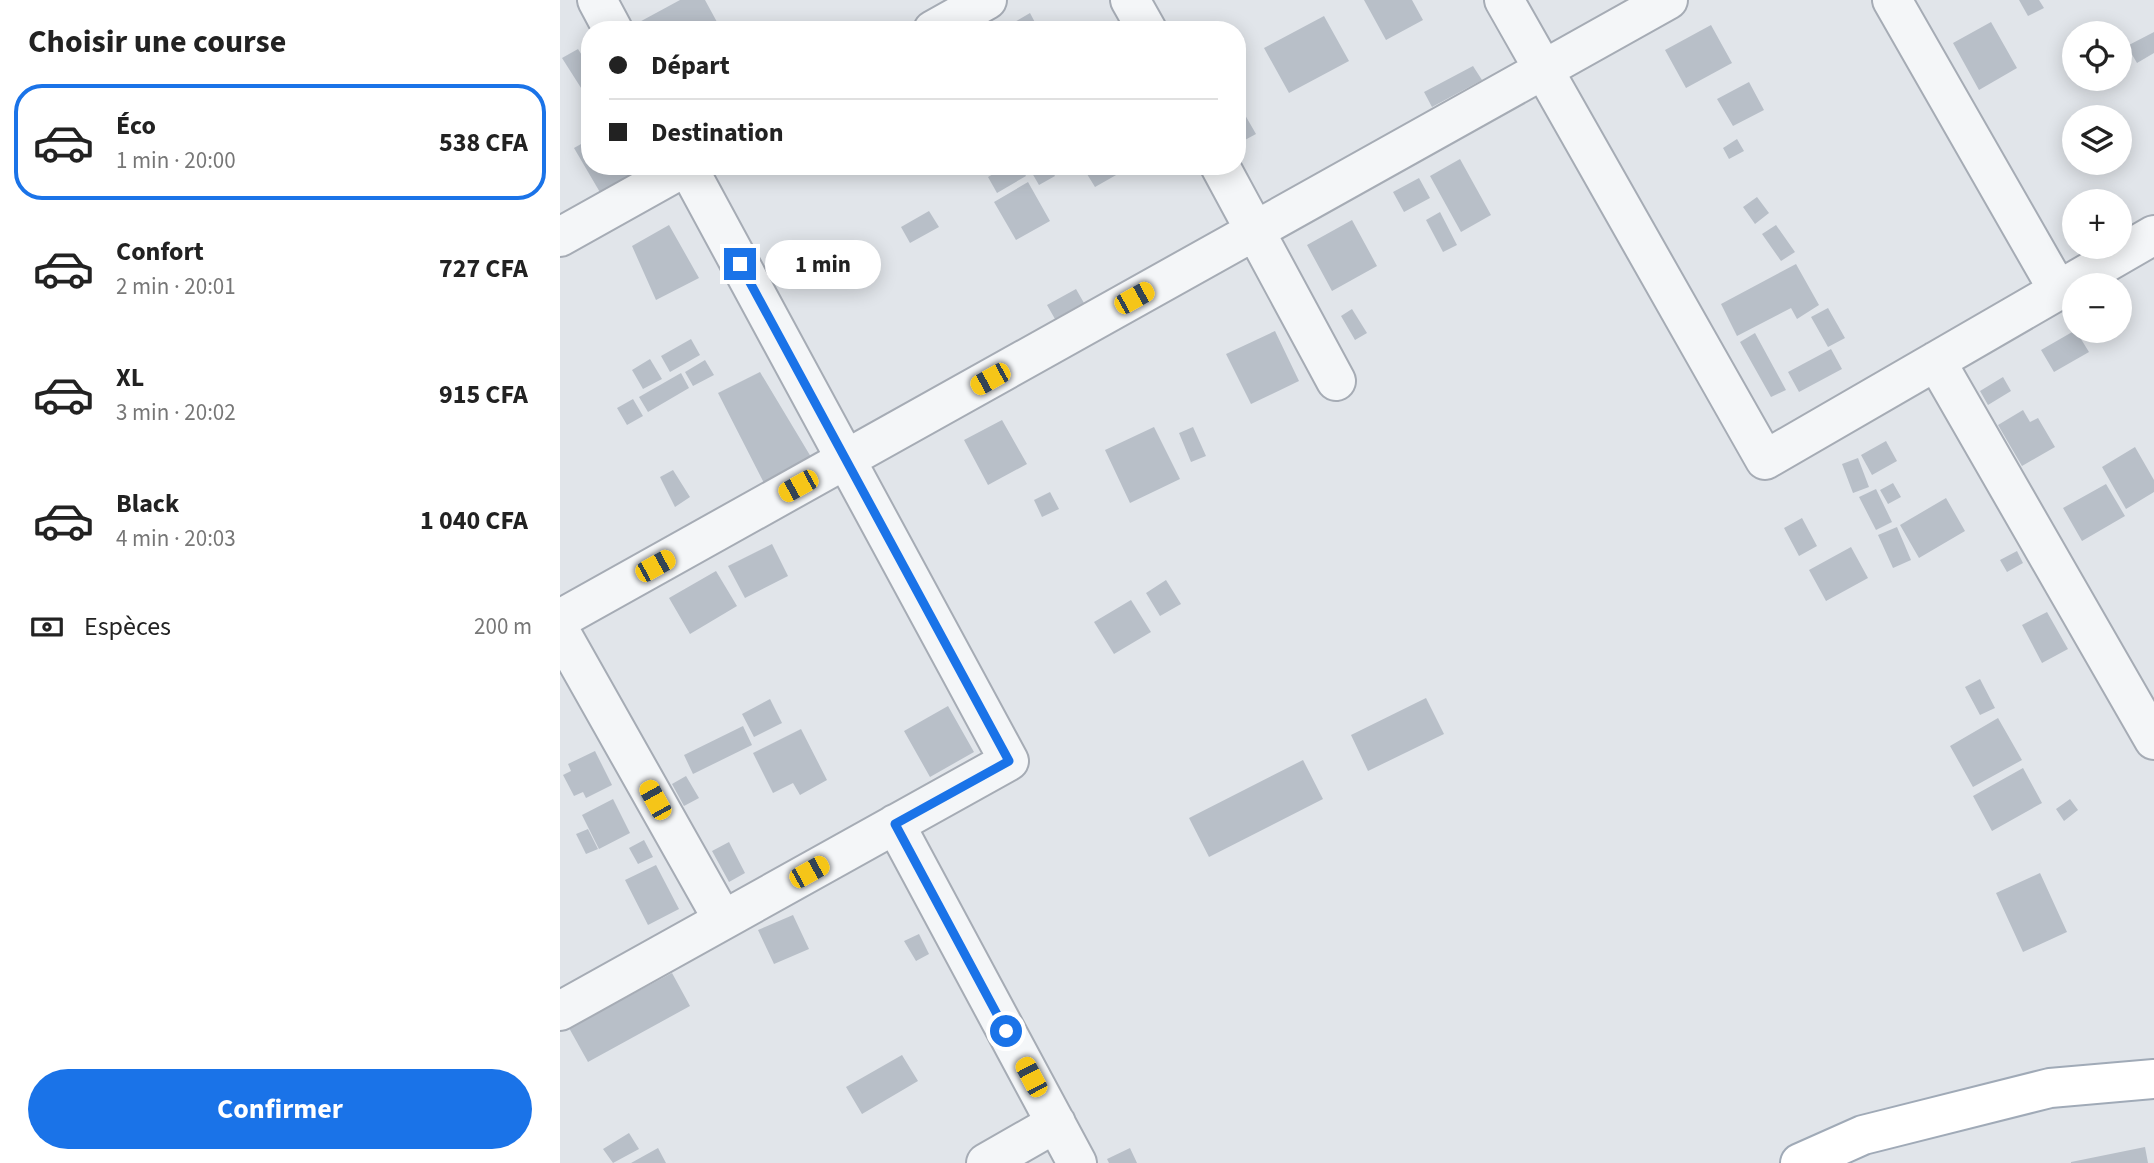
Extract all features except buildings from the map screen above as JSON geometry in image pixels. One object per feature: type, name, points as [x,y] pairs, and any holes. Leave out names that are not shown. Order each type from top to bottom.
[{"type":"main road","points":[[1800,1163],[1863,1135],[2050,1088],[2154,1079]]},
{"type":"street","points":[[597,0],[608,21]]},
{"type":"street","points":[[949,21],[987,0]]},
{"type":"street","points":[[1130,0],[1141,21]]},
{"type":"street","points":[[1504,0],[1765,460],[2154,235]]},
{"type":"street","points":[[560,619],[1668,0]]},
{"type":"street","points":[[1892,0],[2058,290]]},
{"type":"street","points":[[560,237],[671,175]]},
{"type":"street","points":[[560,1011],[1009,761],[692,175]]},
{"type":"street","points":[[1225,175],[1336,381]]},
{"type":"street","points":[[1936,361],[2154,740]]},
{"type":"street","points":[[560,631],[723,920]]},
{"type":"street","points":[[895,824],[1077,1163]]},
{"type":"street","points":[[986,1163],[1056,1123]]},
{"type":"route","points":[[740,264],[1009,761],[895,824],[1006,1031]]}]
